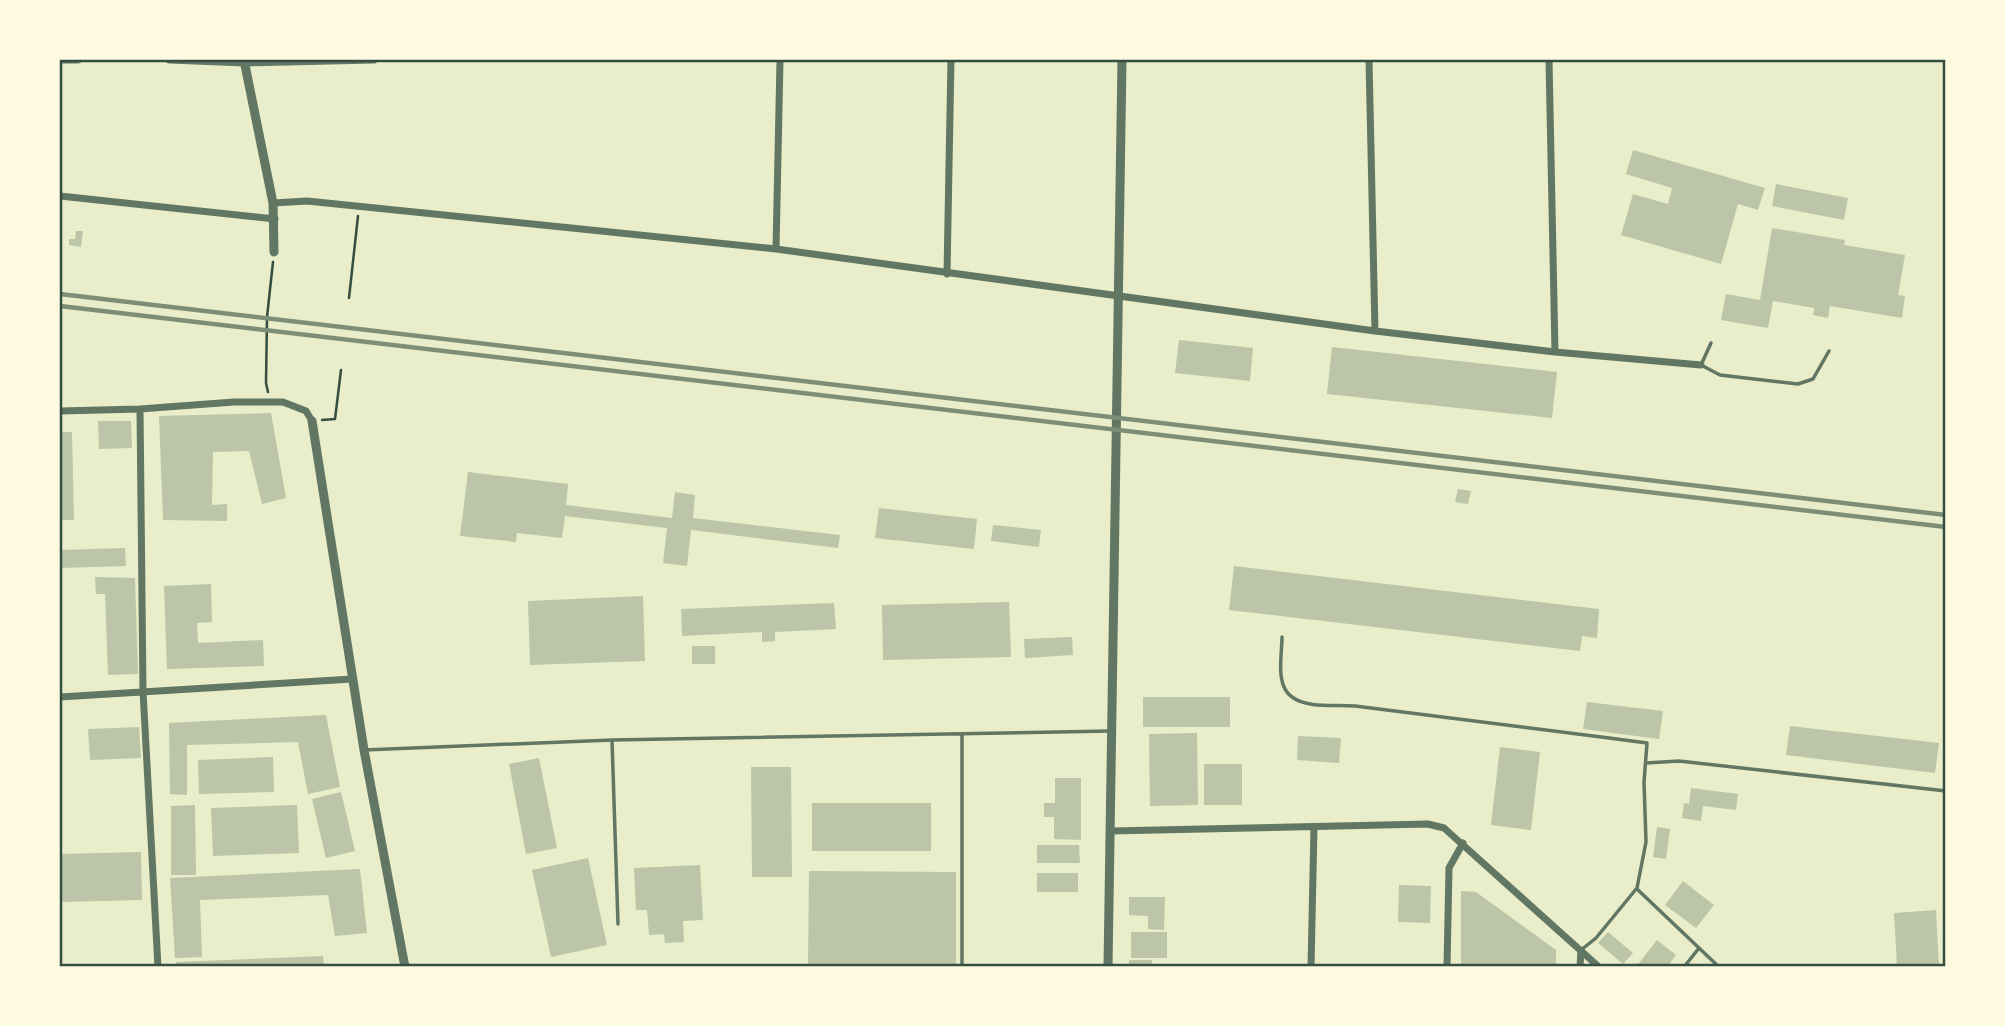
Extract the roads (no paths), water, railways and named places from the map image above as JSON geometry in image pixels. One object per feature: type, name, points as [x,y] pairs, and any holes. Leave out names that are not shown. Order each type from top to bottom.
[{"type":"street","points":[[60,60],[78,60]]},
{"type":"street","points":[[169,60],[374,60]]},
{"type":"street","points":[[776,249],[780,60]]},
{"type":"street","points":[[947,274],[951,60]]},
{"type":"street","points":[[1108,967],[1122,60]]},
{"type":"street","points":[[1369,60],[1376,331]]},
{"type":"street","points":[[1549,60],[1555,352]]},
{"type":"street","points":[[244,61],[273,203],[274,252]]},
{"type":"street","points":[[60,197],[275,219]]},
{"type":"street","points":[[273,203],[307,201],[776,249],[1376,331],[1555,352],[1700,365]]},
{"type":"street","points":[[60,411],[271,401],[293,404],[306,411],[312,421],[364,750],[405,967]]},
{"type":"street","points":[[140,409],[143,691],[158,967]]},
{"type":"street","points":[[60,697],[352,679]]},
{"type":"street","points":[[1111,831],[1428,824],[1444,828],[1600,967]]},
{"type":"street","points":[[1311,967],[1314,827]]},
{"type":"street","points":[[1447,967],[1449,868],[1463,843]]},
{"type":"street","points":[[1580,967],[1581,950]]},
{"type":"lane","points":[[1711,343],[1700,365],[1720,375],[1798,384],[1813,379],[1829,351]]},
{"type":"lane","points":[[1282,637],[1283,685],[1292,697],[1306,703],[1339,704],[1443,716],[1647,743],[1646,842],[1637,888],[1596,938],[1581,950]]},
{"type":"lane","points":[[364,750],[612,740],[1111,731]]},
{"type":"lane","points":[[962,734],[962,967]]},
{"type":"lane","points":[[612,740],[618,924]]},
{"type":"lane","points":[[1646,763],[1679,761],[1945,791]]},
{"type":"lane","points":[[1637,888],[1720,967]]},
{"type":"lane","points":[[1684,967],[1699,948]]},
{"type":"railway","points":[[60,294],[1946,515]]},
{"type":"railway","points":[[60,306],[1946,527]]}]
